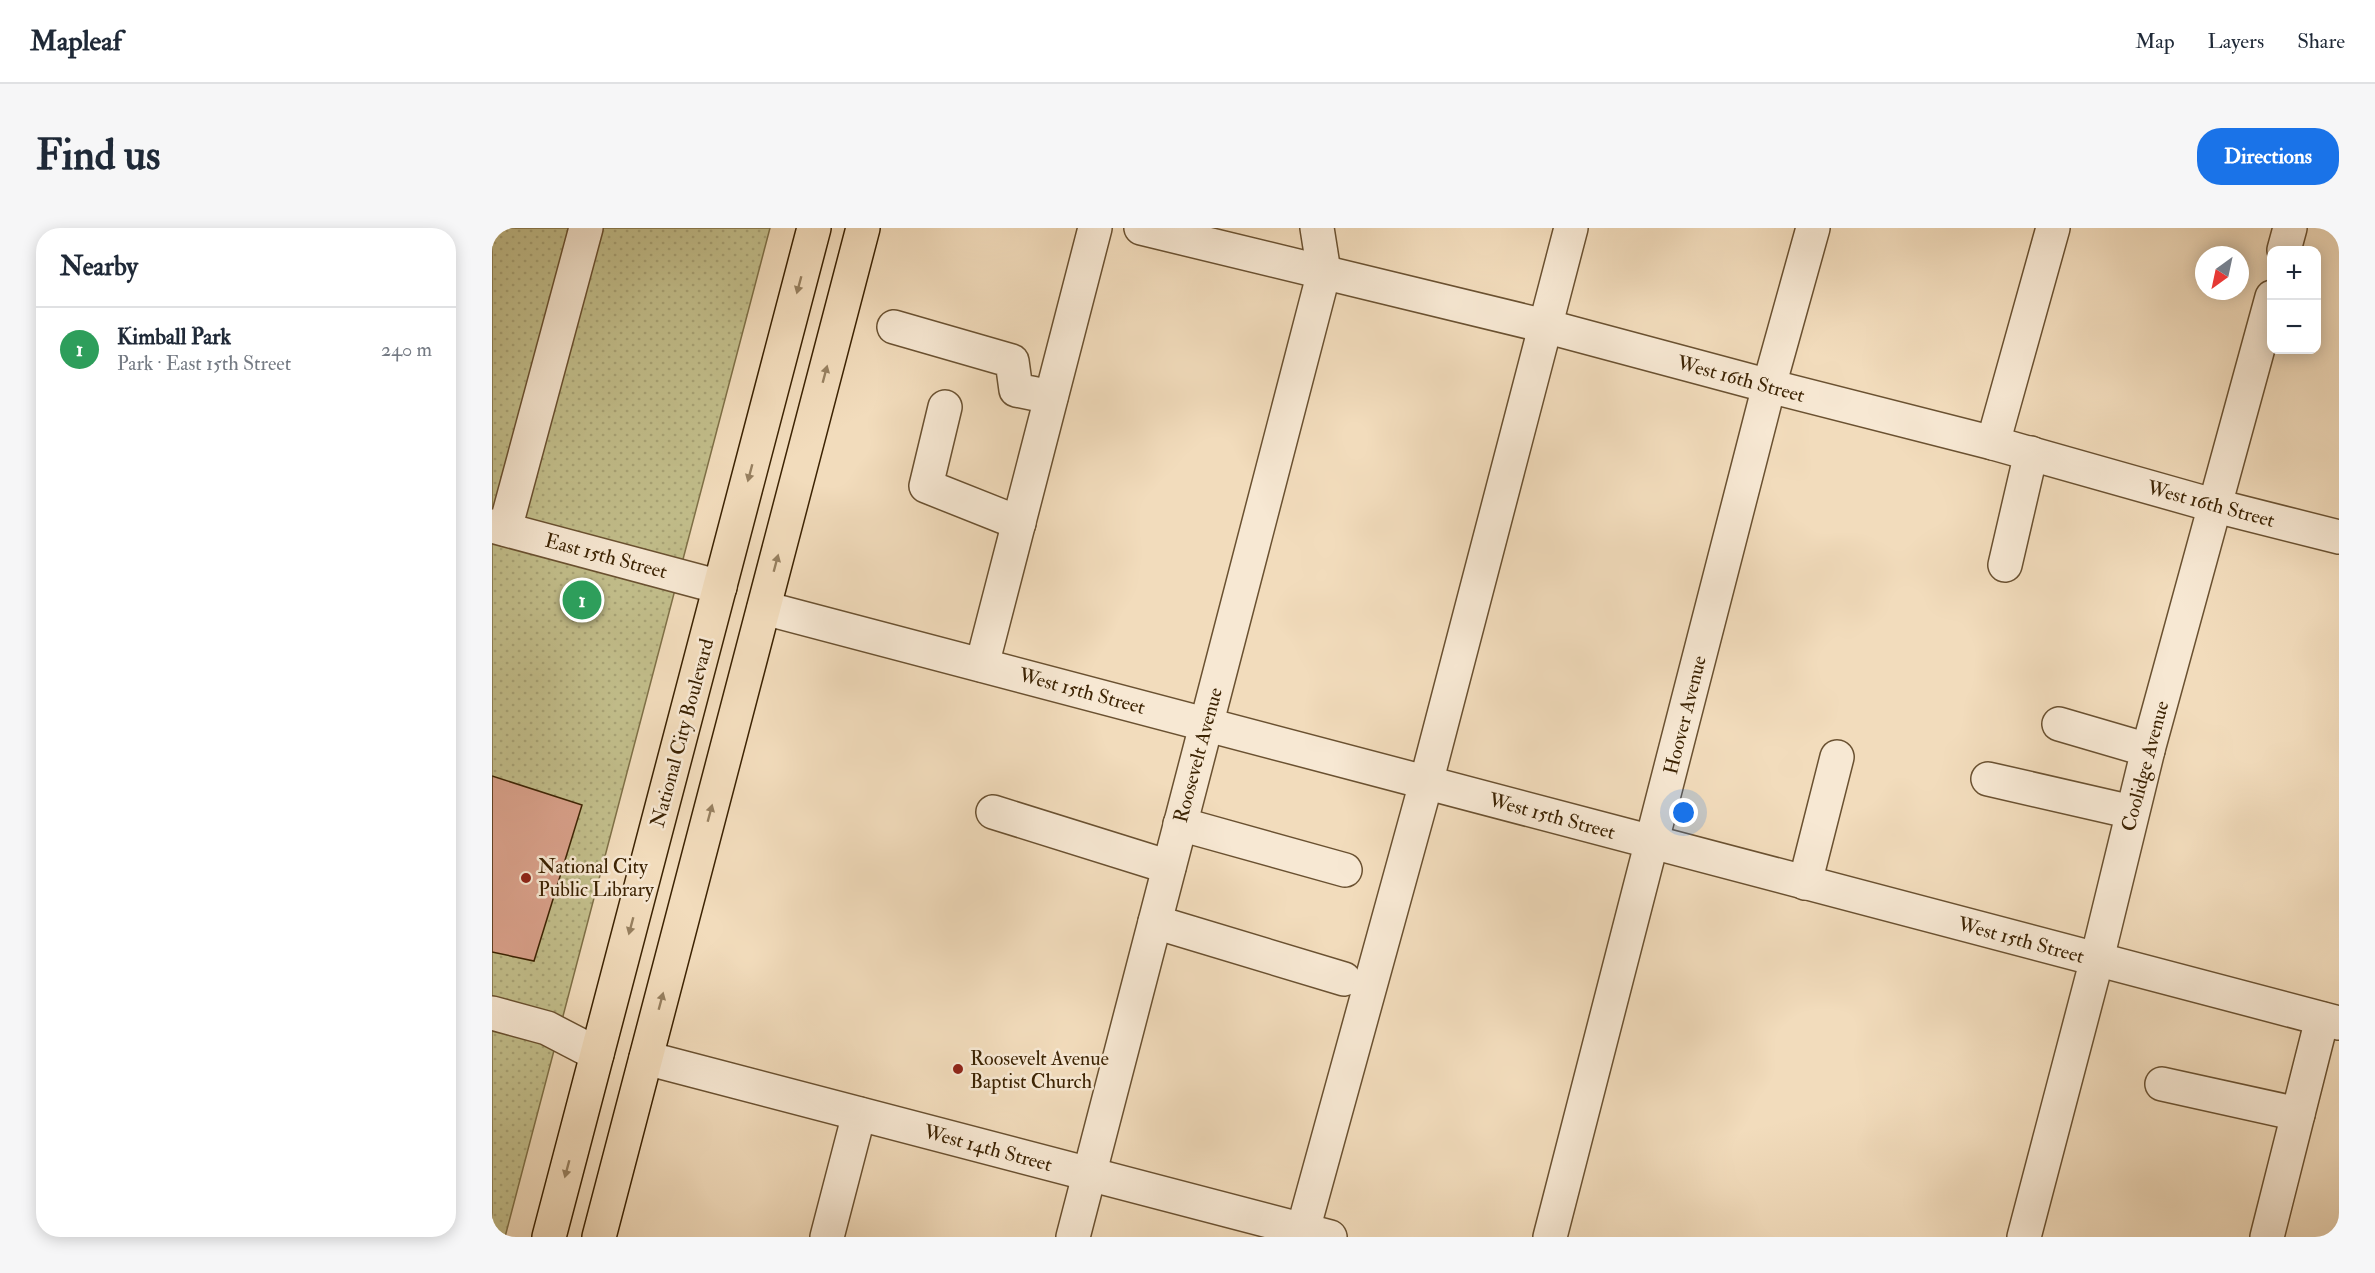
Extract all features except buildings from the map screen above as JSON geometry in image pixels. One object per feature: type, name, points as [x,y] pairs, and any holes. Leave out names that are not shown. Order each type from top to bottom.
[{"type":"main road","name":"National City Boulevard","points":[[549,1237],[814,228]]},
{"type":"main road","points":[[599,1237],[863,228]]},
{"type":"main road","points":[[597,1054],[614,1090],[633,1112]]},
{"type":"street","points":[[499,528],[585,228]]},
{"type":"street","points":[[982,665],[1095,228]]},
{"type":"street","name":"West 16th Street","points":[[1142,228],[1545,326],[2031,453],[2216,506],[2339,537]]},
{"type":"street","points":[[1317,228],[1324,273]]},
{"type":"street","points":[[1311,1235],[1571,228]]},
{"type":"street","name":"Hoover Avenue","points":[[1550,1237],[1769,386],[1813,228]]},
{"type":"street","points":[[1993,443],[2053,228]]},
{"type":"street","points":[[2285,246],[2290,228]]},
{"type":"street","name":"Roosevelt Avenue","points":[[1072,1237],[1324,273]]},
{"type":"street","name":"Coolidge Avenue","points":[[2024,1237],[2097,959],[2148,750],[2270,300]]},
{"type":"street","points":[[894,327],[1012,361],[1016,390],[1051,397]]},
{"type":"street","points":[[945,406],[926,486],[1019,523]]},
{"type":"street","points":[[2005,565],[2031,453]]},
{"type":"street","name":"East 15th Street","points":[[499,528],[720,587]]},
{"type":"street","name":"West 15th Street","points":[[764,608],[2330,1021]]},
{"type":"street","points":[[2059,724],[2148,750]]},
{"type":"street","points":[[1805,883],[1837,757]]},
{"type":"street","points":[[1988,779],[2132,812]]},
{"type":"street","points":[[993,812],[1169,867]]},
{"type":"street","points":[[1180,824],[1345,870]]},
{"type":"street","points":[[1155,922],[1344,979]]},
{"type":"street","points":[[492,1013],[547,1028],[597,1054]]},
{"type":"street","points":[[2267,1237],[2298,1114],[2330,1021]]},
{"type":"street","name":"West 14th Street","points":[[646,1058],[1089,1174],[1311,1235]]},
{"type":"street","points":[[2162,1084],[2298,1114]]},
{"type":"street","points":[[827,1237],[859,1114]]},
{"type":"shaded area","points":[[492,228],[770,228],[505,1237],[492,1237]]},
{"type":"place","name":"Kimball Park","points":[[582,600]]},
{"type":"place","name":"National City Public Library","points":[[526,878]]},
{"type":"place","name":"Roosevelt Avenue Baptist Church","points":[[958,1069]]}]
